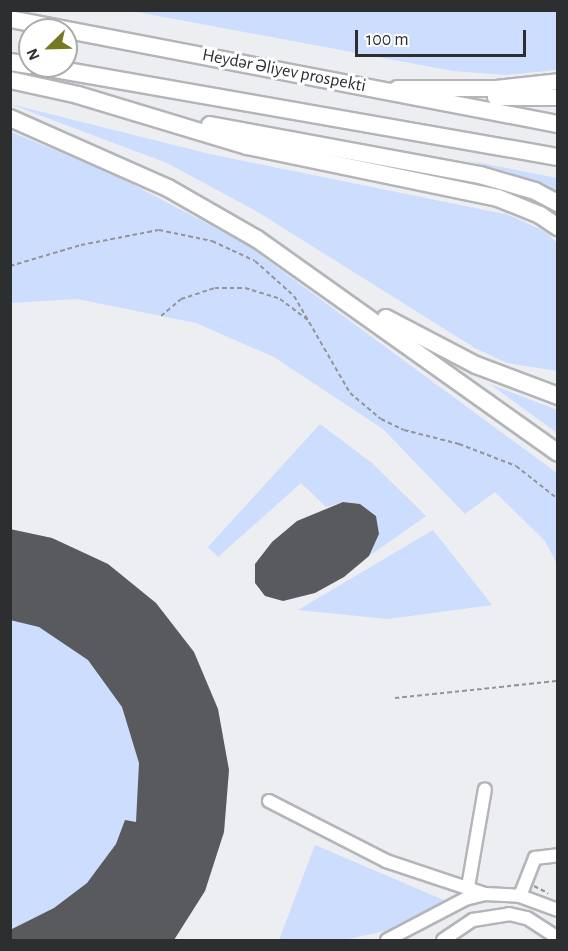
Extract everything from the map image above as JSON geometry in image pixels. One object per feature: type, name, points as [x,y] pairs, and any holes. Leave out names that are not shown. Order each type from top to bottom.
[{"type":"highway","name":"Heydər Əliyev prospekti","points":[[10,19],[558,124]]},
{"type":"highway","name":"Heydər Əliyev prospekti","points":[[78,73],[558,157]]},
{"type":"highway","points":[[10,80],[247,133],[510,183],[558,203]]},
{"type":"highway","points":[[78,95],[247,146],[498,198],[540,215],[558,227]]},
{"type":"highway","points":[[10,118],[168,188],[324,284],[476,365],[558,396]]},
{"type":"highway","points":[[324,284],[558,453]]},
{"type":"main road","points":[[373,88],[495,88],[558,81]]},
{"type":"main road","points":[[373,88],[464,96],[558,97]]},
{"type":"lane","points":[[468,888],[484,789]]},
{"type":"lane","points":[[269,801],[386,861],[485,894],[526,897],[558,910]]},
{"type":"lane","points":[[527,918],[524,881],[536,858],[558,855]]},
{"type":"lane","points":[[387,940],[465,899],[485,894]]},
{"type":"lane","points":[[443,940],[473,920],[509,914],[527,918],[558,938]]},
{"type":"path","points":[[10,266],[81,245],[159,230],[212,241],[255,261],[294,296],[312,322],[350,393],[381,419],[404,430],[459,444],[516,466],[558,499]]},
{"type":"path","points":[[161,316],[181,299],[215,288],[245,288],[280,299],[312,322]]},
{"type":"path","points":[[395,698],[558,681]]},
{"type":"path","points":[[524,881],[554,895]]},
{"type":"shaded area","points":[[132,11],[557,11],[557,70],[506,75],[453,71]]},
{"type":"shaded area","points":[[10,104],[210,154],[509,215],[546,232],[557,243],[557,371],[507,363],[475,348],[256,211],[167,163]]},
{"type":"shaded area","points":[[11,132],[113,174],[244,243],[557,473],[557,564],[545,541],[495,492],[465,514],[383,429],[274,357],[196,323],[77,299],[11,303]]},
{"type":"shaded area","points":[[466,160],[557,178],[557,192],[508,172]]},
{"type":"shaded area","points":[[490,384],[557,410],[557,433]]},
{"type":"shaded area","points":[[320,424],[372,463],[426,516],[369,556],[379,534],[376,515],[360,504],[343,502],[326,507],[301,483],[218,557],[208,547]]},
{"type":"shaded area","points":[[10,529],[52,538],[108,564],[156,603],[194,652],[218,709],[229,770],[224,832],[205,891],[174,940],[11,940]]},
{"type":"shaded area","points":[[433,530],[492,605],[388,619],[298,610]]},
{"type":"shaded area","points":[[315,845],[446,901],[389,930],[344,940],[279,940]]},
{"type":"building","points":[[343,502],[360,504],[376,516],[379,534],[369,556],[344,577],[315,593],[283,601],[265,596],[255,583],[255,564],[272,542],[297,521]]},
{"type":"building","points":[[10,529],[52,538],[108,564],[156,603],[194,652],[218,709],[229,770],[224,832],[205,891],[174,940],[10,940],[10,930],[54,908],[87,883],[116,844],[125,820],[136,822],[139,763],[122,707],[88,660],[39,627],[10,620]]}]
